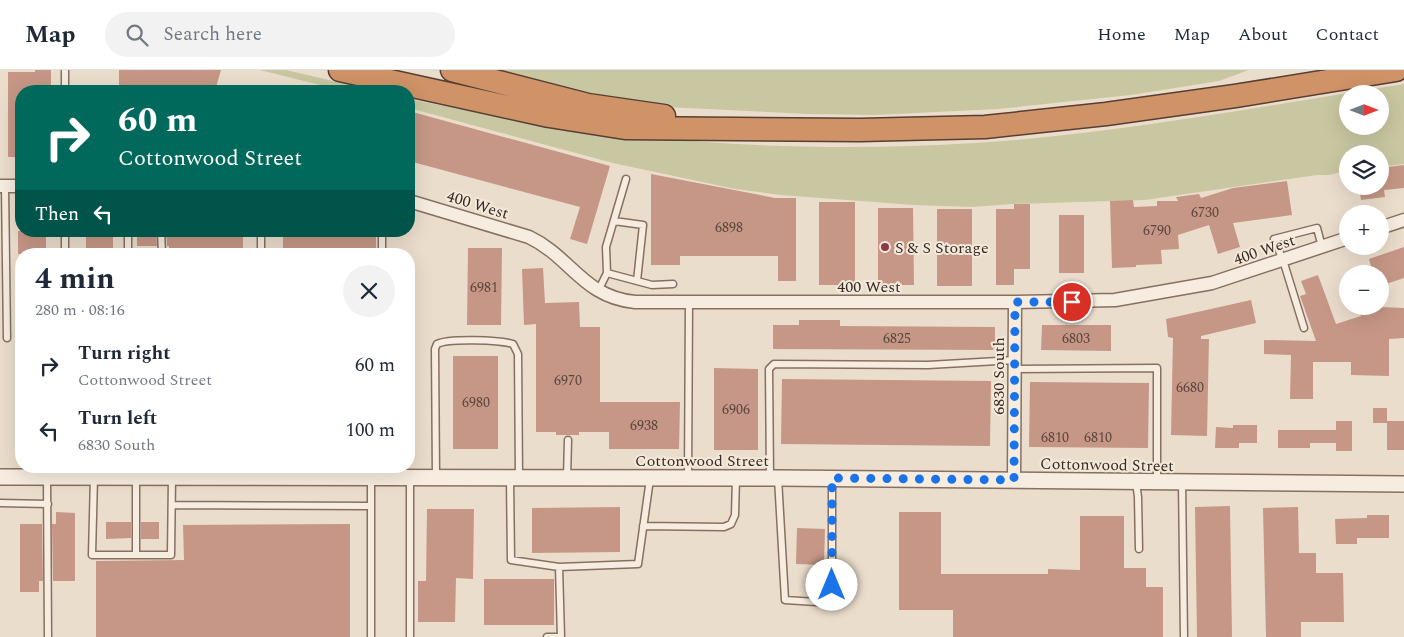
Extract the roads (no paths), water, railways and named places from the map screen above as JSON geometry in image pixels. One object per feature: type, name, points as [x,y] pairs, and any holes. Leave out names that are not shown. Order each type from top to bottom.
[{"type":"highway","points":[[340,70],[408,85]]},
{"type":"highway","points":[[452,70],[588,105],[754,130]]},
{"type":"highway","points":[[415,87],[548,116],[625,128],[860,130],[985,126],[1106,114],[1235,96],[1396,70]]},
{"type":"street","points":[[2,186],[15,186]]},
{"type":"street","name":"400 West","points":[[415,203],[534,239],[546,246],[598,291],[623,301],[1091,302],[1151,295],[1212,283],[1339,241]]},
{"type":"street","points":[[1389,225],[1404,220]]},
{"type":"street","name":"6830 South","points":[[1014,480],[1015,302]]},
{"type":"street","name":"Cottonwood Street","points":[[0,477],[832,478],[1404,484]]},
{"type":"lane","points":[[65,70],[65,85]]},
{"type":"lane","points":[[598,291],[606,273],[606,247],[626,179]]},
{"type":"lane","points":[[2,186],[7,338]]},
{"type":"lane","points":[[614,221],[644,225],[637,281]]},
{"type":"lane","points":[[1304,328],[1283,260],[1274,238],[1317,228],[1322,247]]},
{"type":"lane","points":[[606,273],[652,285],[673,284]]},
{"type":"lane","points":[[688,478],[689,302]]},
{"type":"lane","points":[[436,477],[434,356],[437,344],[481,341],[513,344],[517,349],[519,358],[519,429],[514,478],[511,560],[559,567],[638,564],[650,478]]},
{"type":"lane","points":[[832,478],[832,603],[784,600],[774,478],[769,369],[774,364],[1015,365],[1157,368],[1157,482]]},
{"type":"lane","points":[[567,478],[568,440]]},
{"type":"lane","points":[[94,476],[92,555],[136,554],[171,556],[172,477]]},
{"type":"lane","points":[[136,476],[136,554]]},
{"type":"lane","points":[[47,477],[48,637]]},
{"type":"lane","points":[[371,477],[371,637]]},
{"type":"lane","points":[[410,477],[410,637]]},
{"type":"lane","points":[[643,526],[724,527],[731,524],[735,515],[736,478]]},
{"type":"lane","points":[[1136,482],[1139,549]]},
{"type":"lane","points":[[1182,482],[1184,637]]},
{"type":"lane","points":[[0,503],[48,504]]},
{"type":"lane","points":[[172,505],[371,506]]},
{"type":"lane","points":[[547,637],[561,637],[559,567]]},
{"type":"place","name":"S & S Storage","points":[[885,247]]}]
